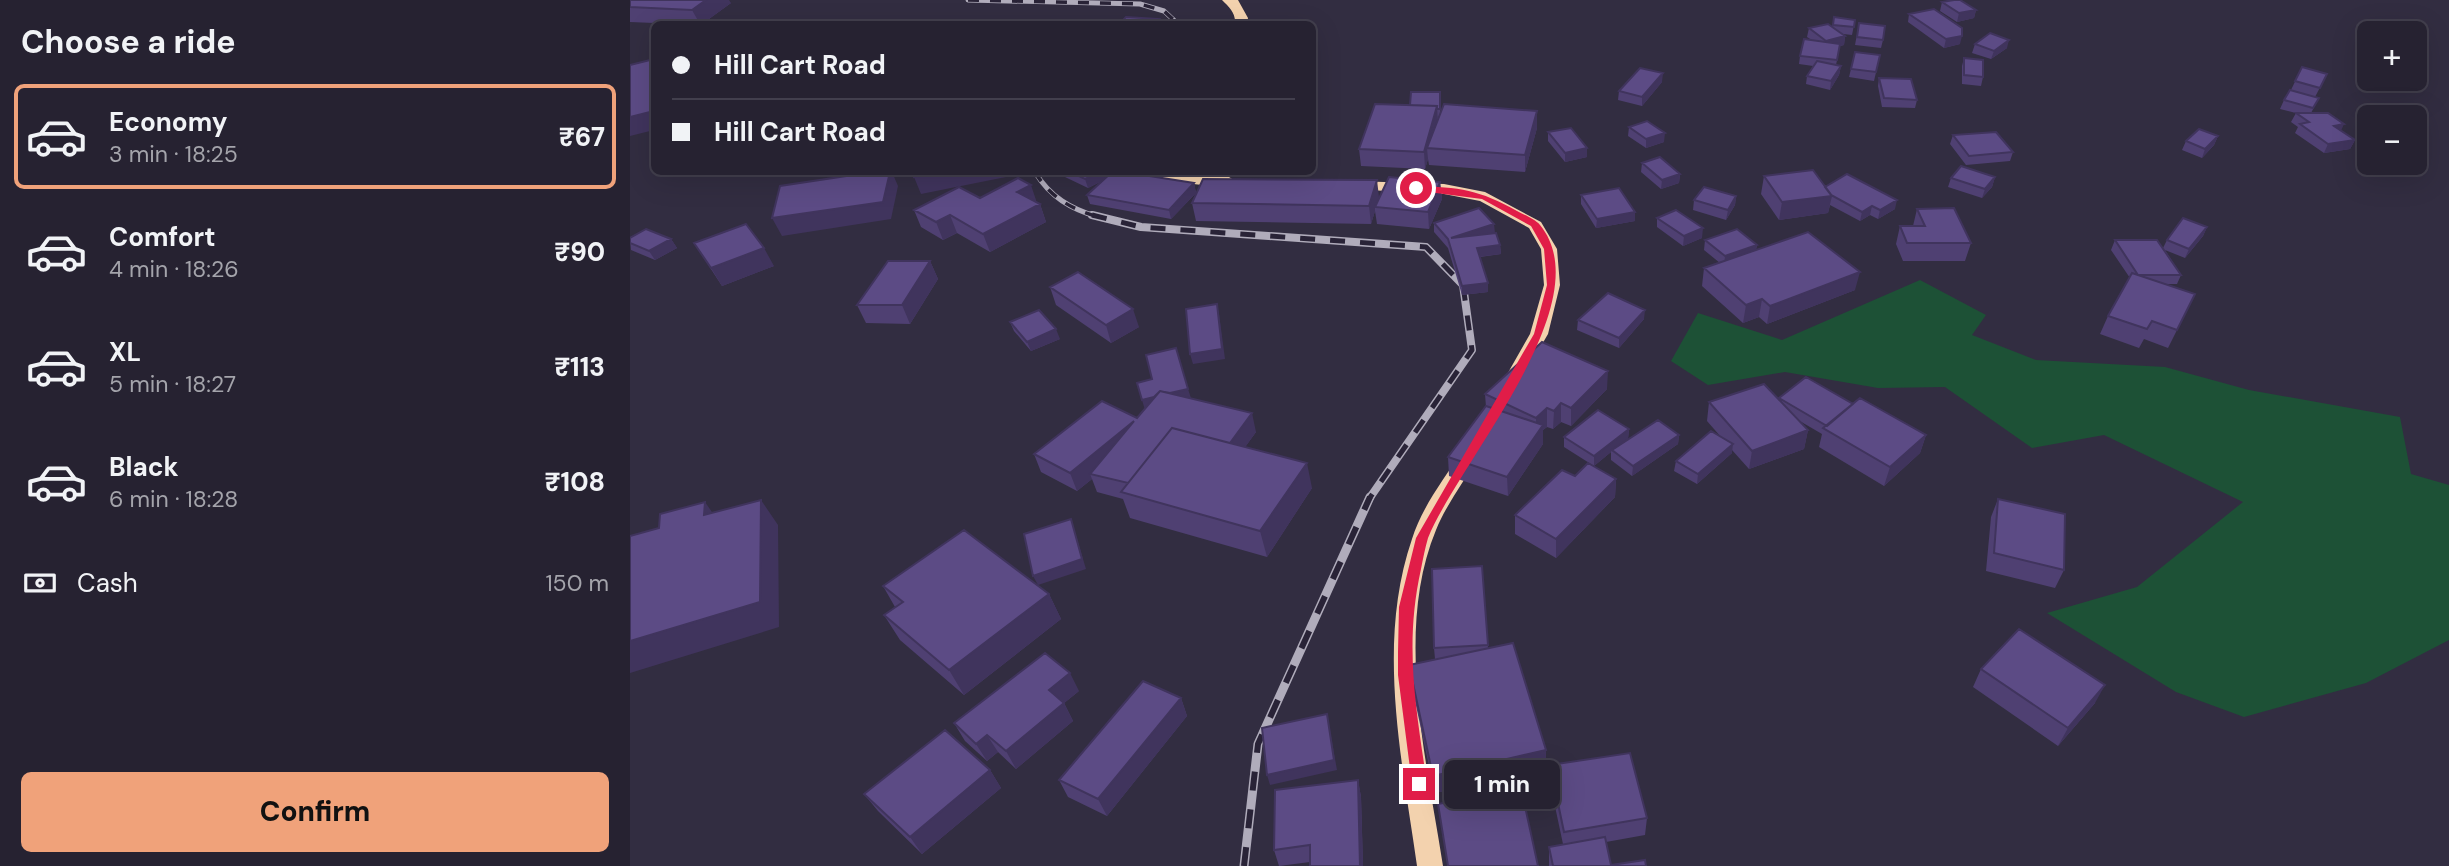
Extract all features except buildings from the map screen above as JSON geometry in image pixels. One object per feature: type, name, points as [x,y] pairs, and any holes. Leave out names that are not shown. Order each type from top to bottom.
[{"type":"highway","points":[[1228,0],[1233,2],[1242,21]]},
{"type":"highway","points":[[1169,175],[1249,183]]},
{"type":"highway","points":[[1333,186],[1444,189],[1485,197],[1535,225],[1549,249],[1552,285],[1539,334],[1504,394]]},
{"type":"highway","points":[[1430,866],[1405,675],[1406,607],[1422,538],[1477,442]]},
{"type":"green space","points":[[1920,280],[1986,315],[1972,335],[2036,360],[2165,367],[2249,390],[2400,417],[2411,474],[2449,485],[2449,640],[2366,683],[2244,717],[2176,692],[2047,613],[2137,587],[2243,502],[2104,435],[2032,448],[1945,387],[1878,388],[1785,372],[1708,385],[1671,361],[1698,313],[1782,340]]},
{"type":"railway","points":[[968,0],[1140,4],[1164,11],[1175,21]]},
{"type":"railway","points":[[1037,175],[1062,201],[1094,215]]},
{"type":"railway","points":[[1094,215],[1141,227],[1426,247],[1463,285],[1472,350],[1369,499]]},
{"type":"railway","points":[[1094,215],[1098,217]]},
{"type":"railway","points":[[1244,866],[1258,744],[1369,499]]},
{"type":"route","points":[[1416,188],[1444,189],[1485,197],[1535,225],[1549,249],[1552,285],[1539,334],[1422,538],[1406,607],[1405,652],[1405,675],[1419,784]]}]
